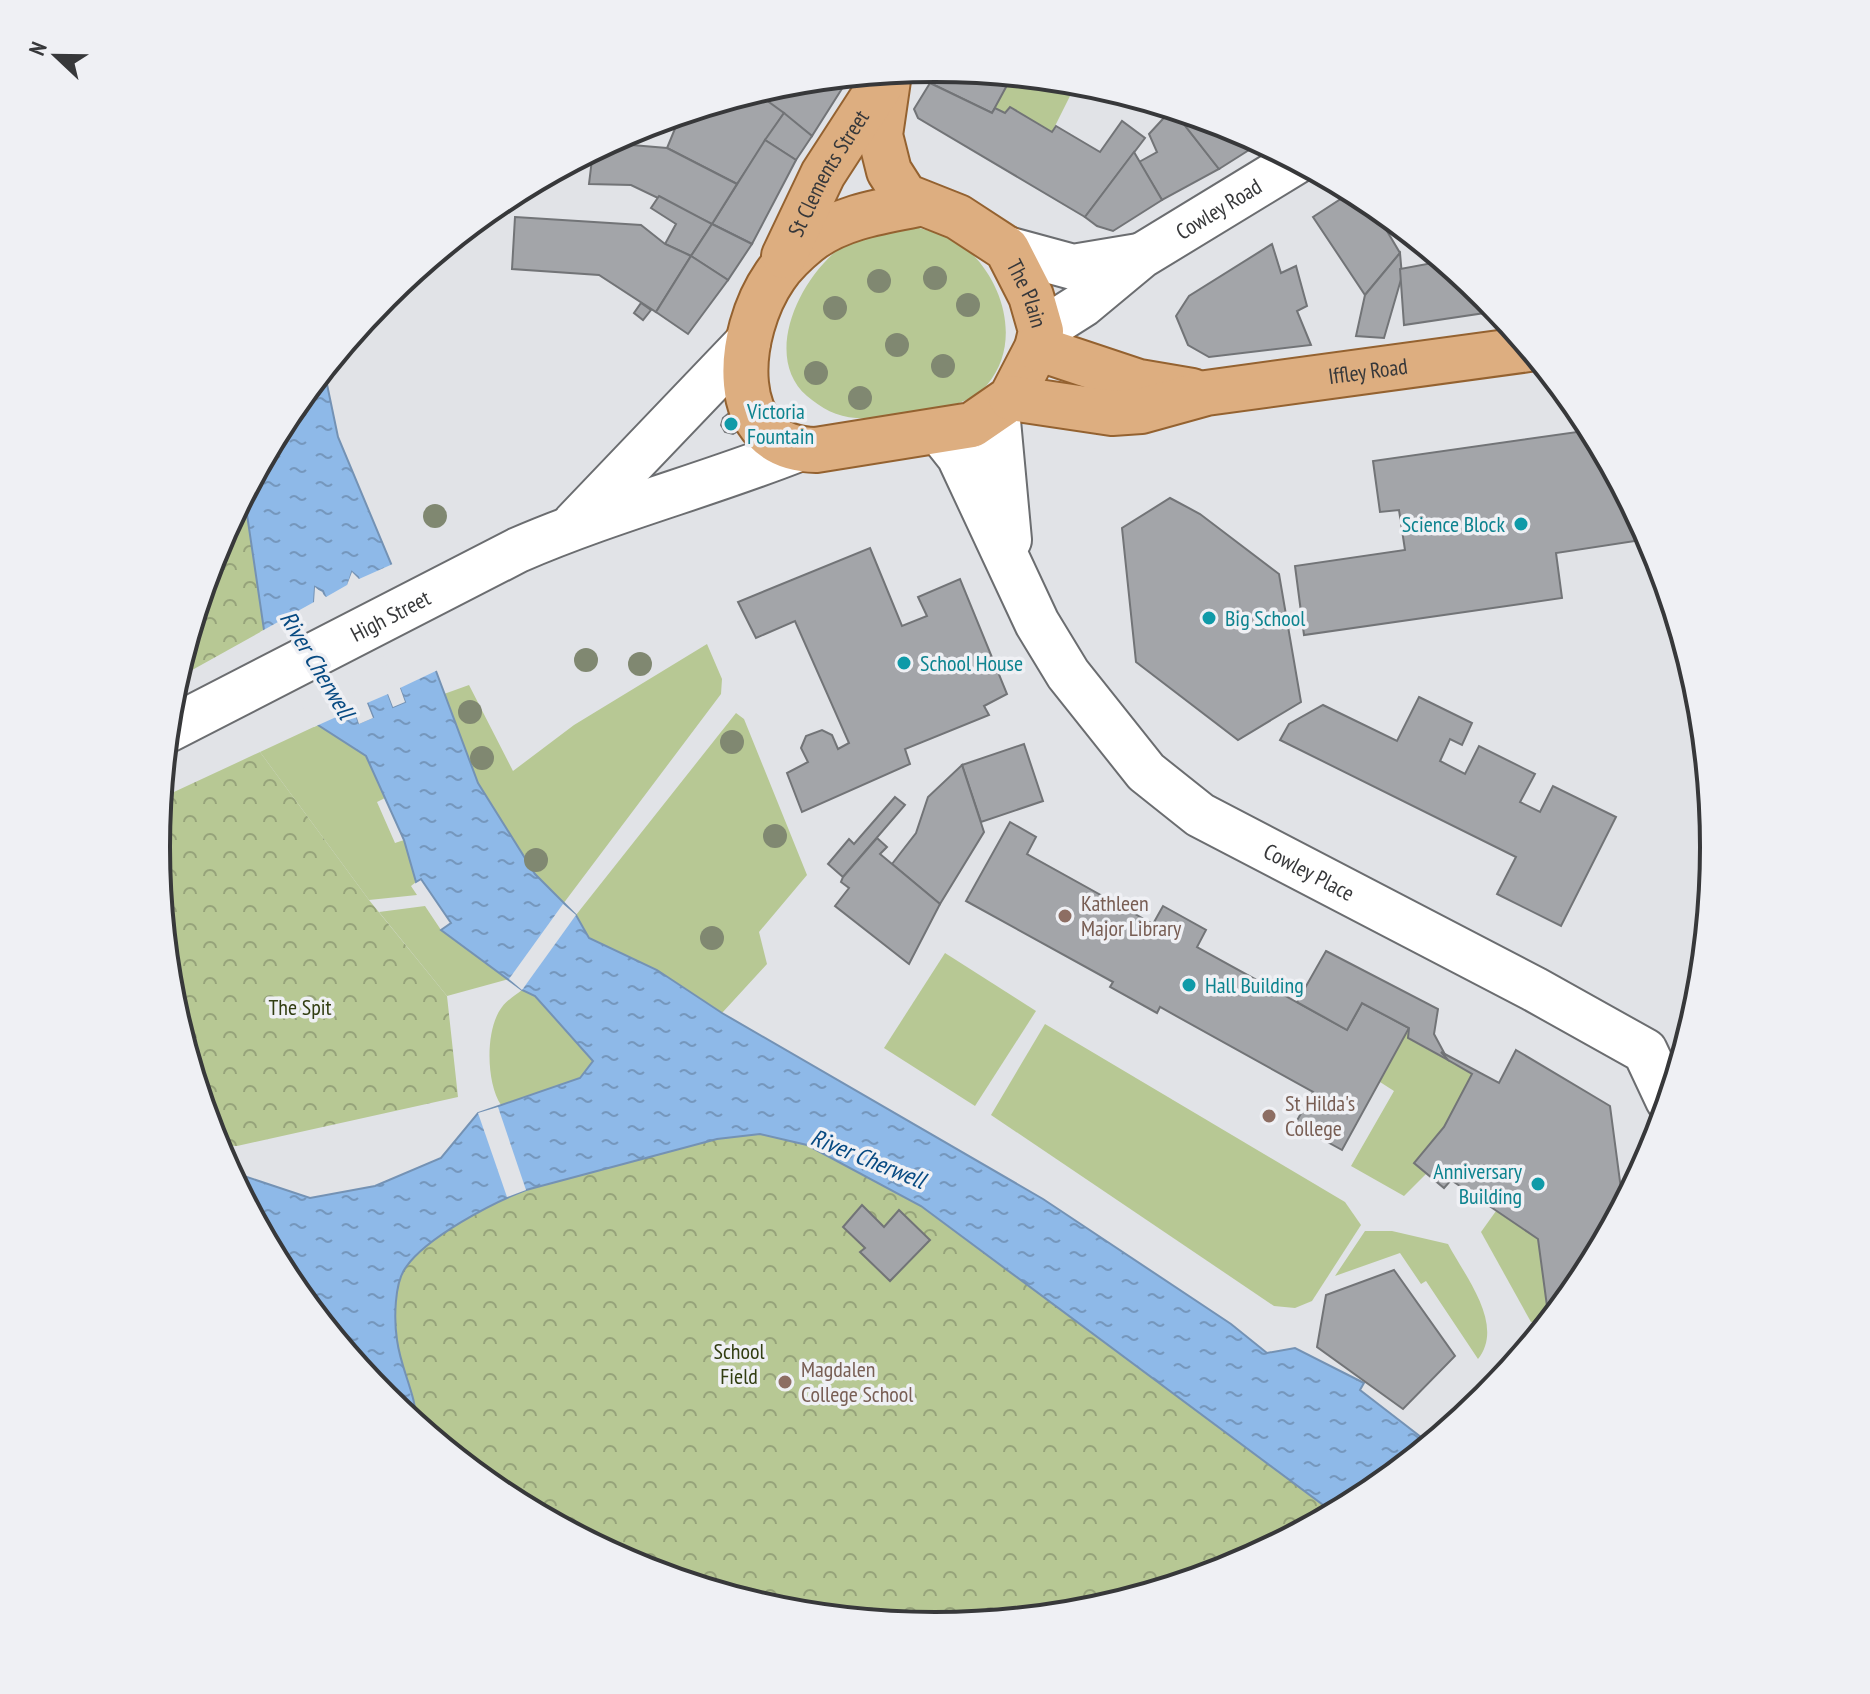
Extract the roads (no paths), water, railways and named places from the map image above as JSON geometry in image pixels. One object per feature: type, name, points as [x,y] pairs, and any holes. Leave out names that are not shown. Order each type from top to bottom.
[{"type":"main road","name":"St Clements Street","points":[[775,277],[823,174],[882,84]]},
{"type":"main road","name":"St Clements Street","points":[[887,84],[880,135],[883,156],[905,196],[919,204]]},
{"type":"main road","name":"The Plain","points":[[796,450],[775,442],[754,414],[747,386],[748,342],[775,277],[807,243],[826,229],[869,214],[919,204],[958,217],[1007,249],[1031,296],[1039,339],[1004,404]]},
{"type":"main road","name":"Iffley Road","points":[[1039,339],[1139,382],[1206,393]]},
{"type":"main road","name":"Iffley Road","points":[[1004,404],[1112,413],[1141,411],[1206,393],[1516,351]]},
{"type":"main road","points":[[796,450],[816,450],[972,425],[1004,404]]},
{"type":"street","name":"Cowley Road","points":[[1039,339],[1141,256],[1286,168]]},
{"type":"street","name":"Cowley Road","points":[[1007,249],[1073,267],[1141,256]]},
{"type":"street","name":"The Plain","points":[[570,528],[748,342]]},
{"type":"street","name":"Cowley Place","points":[[1004,404],[1012,571]]},
{"type":"street","name":"Cowley Place","points":[[940,432],[959,456],[1012,571],[1068,674],[1146,772],[1200,815],[1534,989],[1645,1051],[1661,1086]]},
{"type":"street","points":[[570,528],[722,479],[796,450]]},
{"type":"street","name":"High Street","points":[[181,723],[570,528]]},
{"type":"water","name":"River Cherwell","points":[[327,383],[338,437],[436,671],[478,783],[535,874],[576,915],[589,938],[657,970],[722,1013],[1043,1199],[1231,1324],[1267,1353],[1295,1348],[1364,1383],[1360,1390],[1421,1437],[1324,1506],[921,1206],[807,1145],[760,1134],[717,1139],[526,1190],[479,1212],[429,1244],[402,1274],[395,1312],[397,1340],[415,1407],[328,1313],[272,1229],[245,1176],[310,1198],[375,1186],[441,1158],[478,1113],[580,1078],[593,1061],[535,996],[522,990],[441,930],[451,923],[421,879],[416,882],[404,840],[366,756],[318,725],[264,630],[247,514],[272,464]],"holes":[[[352,572],[358,577],[405,702],[393,707],[348,585]],[[315,587],[323,591],[373,717],[359,723],[314,602]]]},
{"type":"place","name":"Victoria Fountain","points":[[731,424]]},
{"type":"place","name":"Science Block","points":[[1521,524]]},
{"type":"place","name":"Big School","points":[[1209,618]]},
{"type":"place","name":"School House","points":[[904,663]]},
{"type":"place","name":"Kathleen Major Library","points":[[1065,916]]},
{"type":"place","name":"Hall Building","points":[[1189,985]]},
{"type":"place","name":"St Hilda's College","points":[[1269,1116]]},
{"type":"place","name":"Anniversary Building","points":[[1538,1184]]},
{"type":"place","name":"Magdalen College School","points":[[785,1382]]},
{"type":"park label","name":"The Spit","points":[[300,1007]]},
{"type":"park label","name":"School Field","points":[[739,1364]]}]
